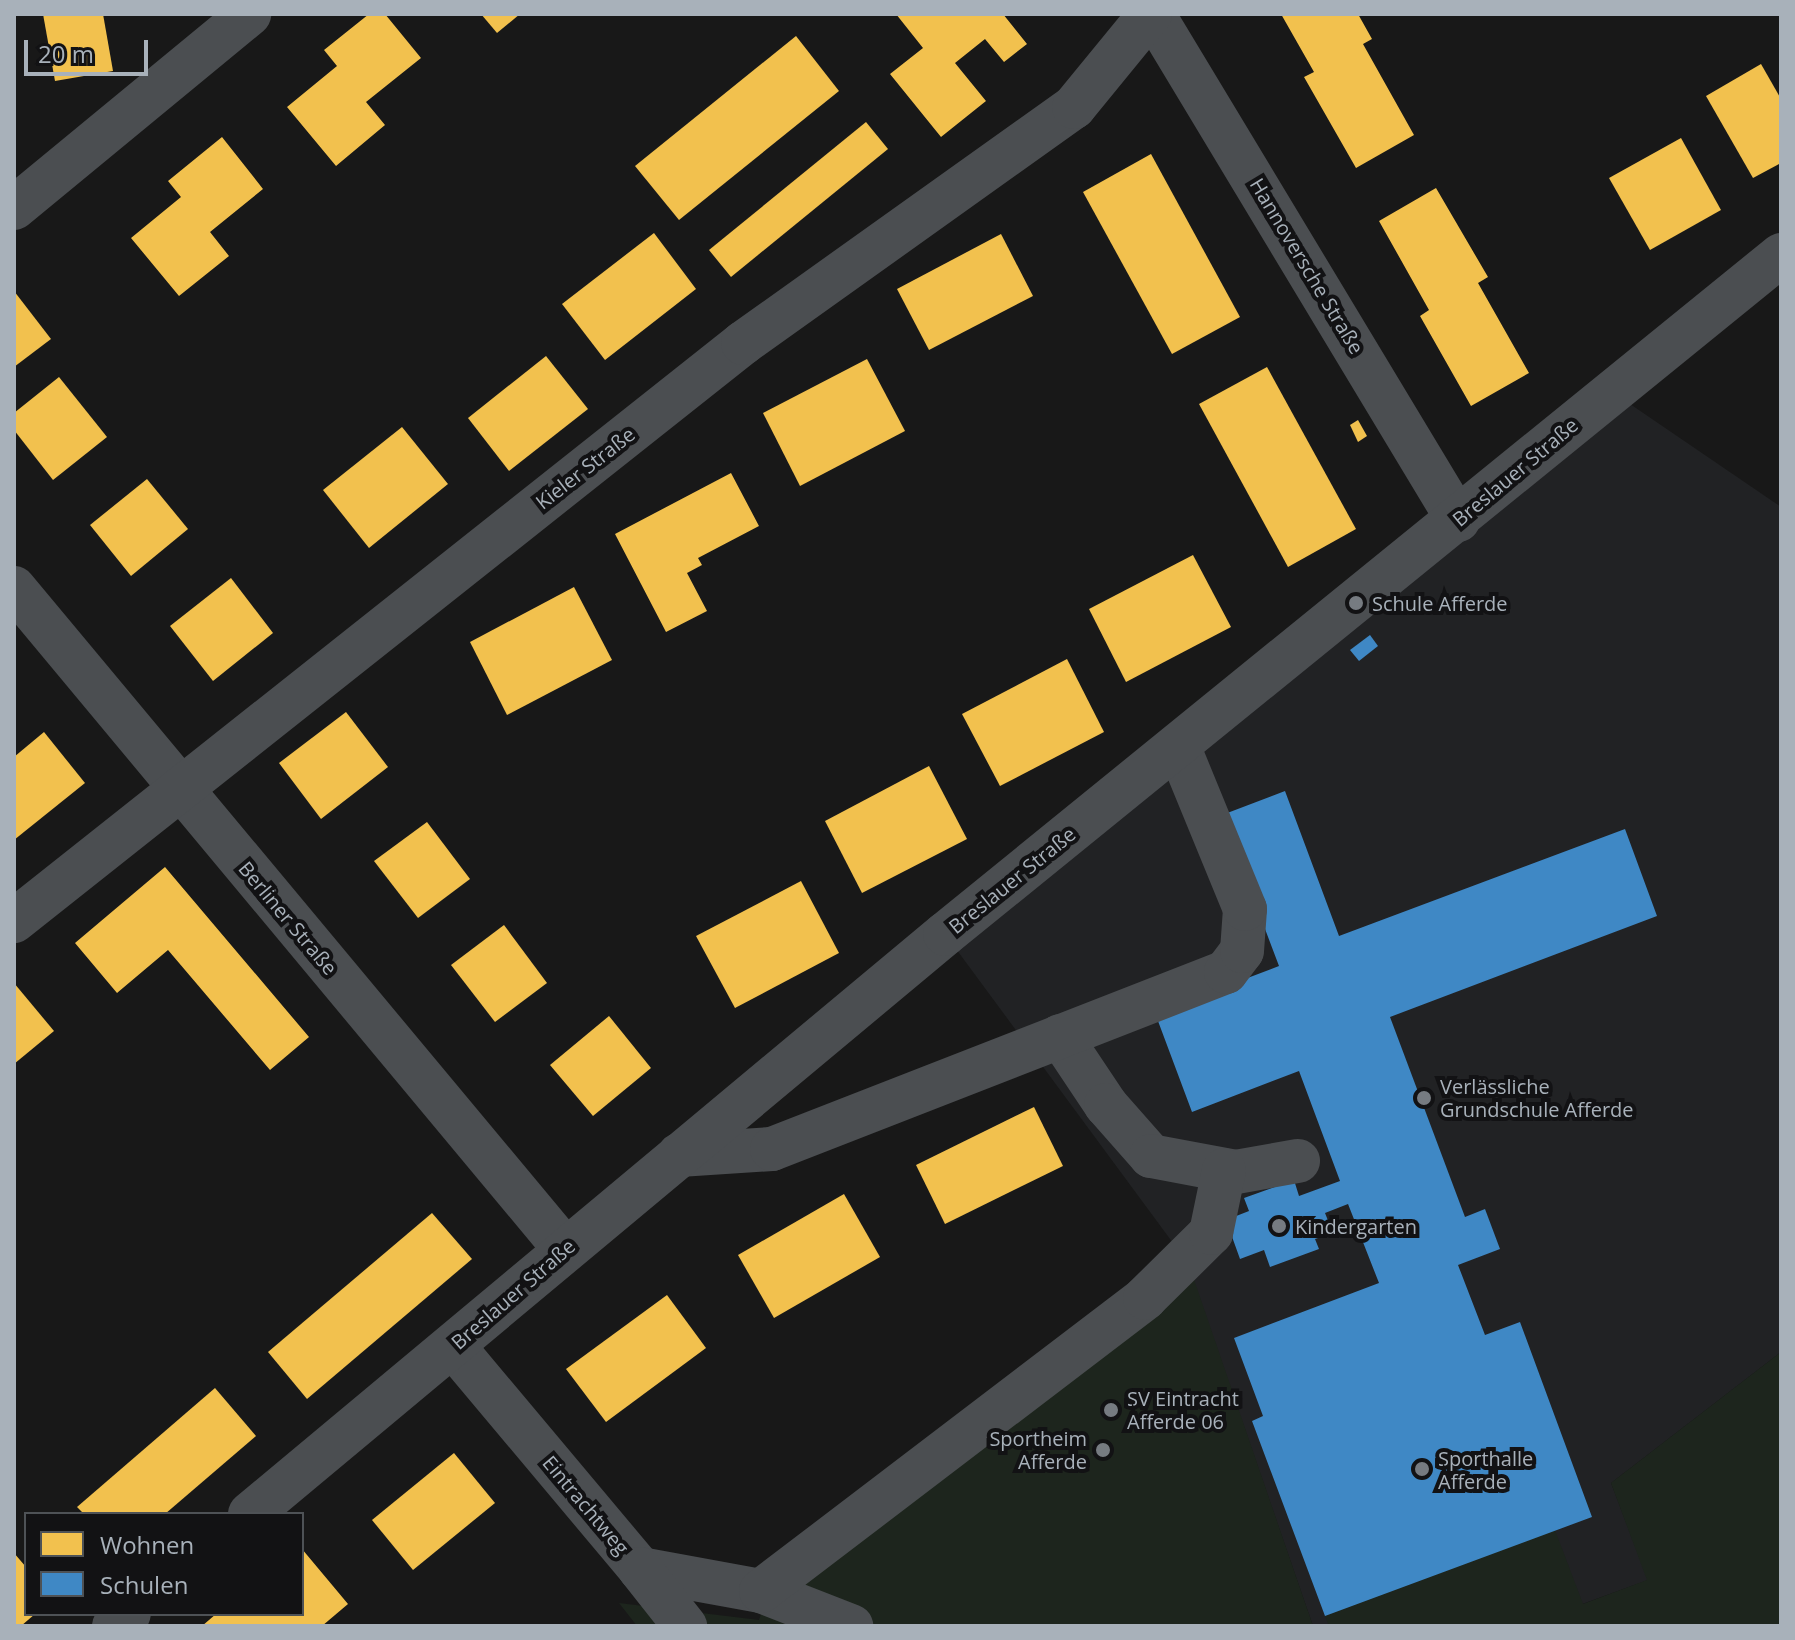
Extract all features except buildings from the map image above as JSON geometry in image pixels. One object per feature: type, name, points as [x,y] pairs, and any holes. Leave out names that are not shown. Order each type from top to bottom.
[{"type":"street","points":[[14,208],[249,14]]},
{"type":"street","name":"Hannoversche Straße","points":[[1152,14],[1458,520]]},
{"type":"street","name":"Kieler Straße","points":[[14,921],[743,343],[1074,107],[1152,14]]},
{"type":"street","name":"Breslauer Straße","points":[[252,1512],[453,1346],[564,1248],[1781,255]]},
{"type":"street","name":"Berliner Straße","points":[[14,588],[564,1248]]},
{"type":"street","points":[[679,1155],[772,1149],[1226,972],[1242,951],[1245,909],[1178,746]]},
{"type":"street","points":[[1060,1036],[1106,1105],[1151,1156],[1236,1172],[1298,1161]]},
{"type":"street","points":[[761,1591],[1145,1298],[1211,1233],[1224,1170]]},
{"type":"street","name":"Eintrachtweg","points":[[453,1346],[640,1569],[761,1591],[851,1626]]},
{"type":"street","points":[[640,1569],[685,1626]]},
{"type":"shaded area","name":"Verlässliche Grundschule Afferde","points":[[1611,391],[1781,507],[1781,1352],[1611,1483],[1648,1580],[1522,1626],[1313,1626],[1187,1262],[945,934]]},
{"type":"shaded area","name":"SV Eintracht Afferde 06","points":[[1188,1262],[1313,1626],[637,1626],[619,1603],[759,1620],[780,1558]]},
{"type":"shaded area","points":[[1781,1352],[1781,1626],[1329,1626],[1325,1616],[1555,1530],[1583,1604],[1647,1580],[1611,1483]]},
{"type":"place","name":"Schule Afferde","points":[[1356,603]]},
{"type":"place","name":"Verlässliche Grundschule Afferde","points":[[1424,1098]]},
{"type":"place","name":"Kindergarten","points":[[1279,1226]]},
{"type":"place","name":"SV Eintracht Afferde 06","points":[[1111,1410]]},
{"type":"place","name":"Sportheim Afferde","points":[[1103,1450]]},
{"type":"place","name":"Sporthalle Afferde","points":[[1422,1469]]}]
